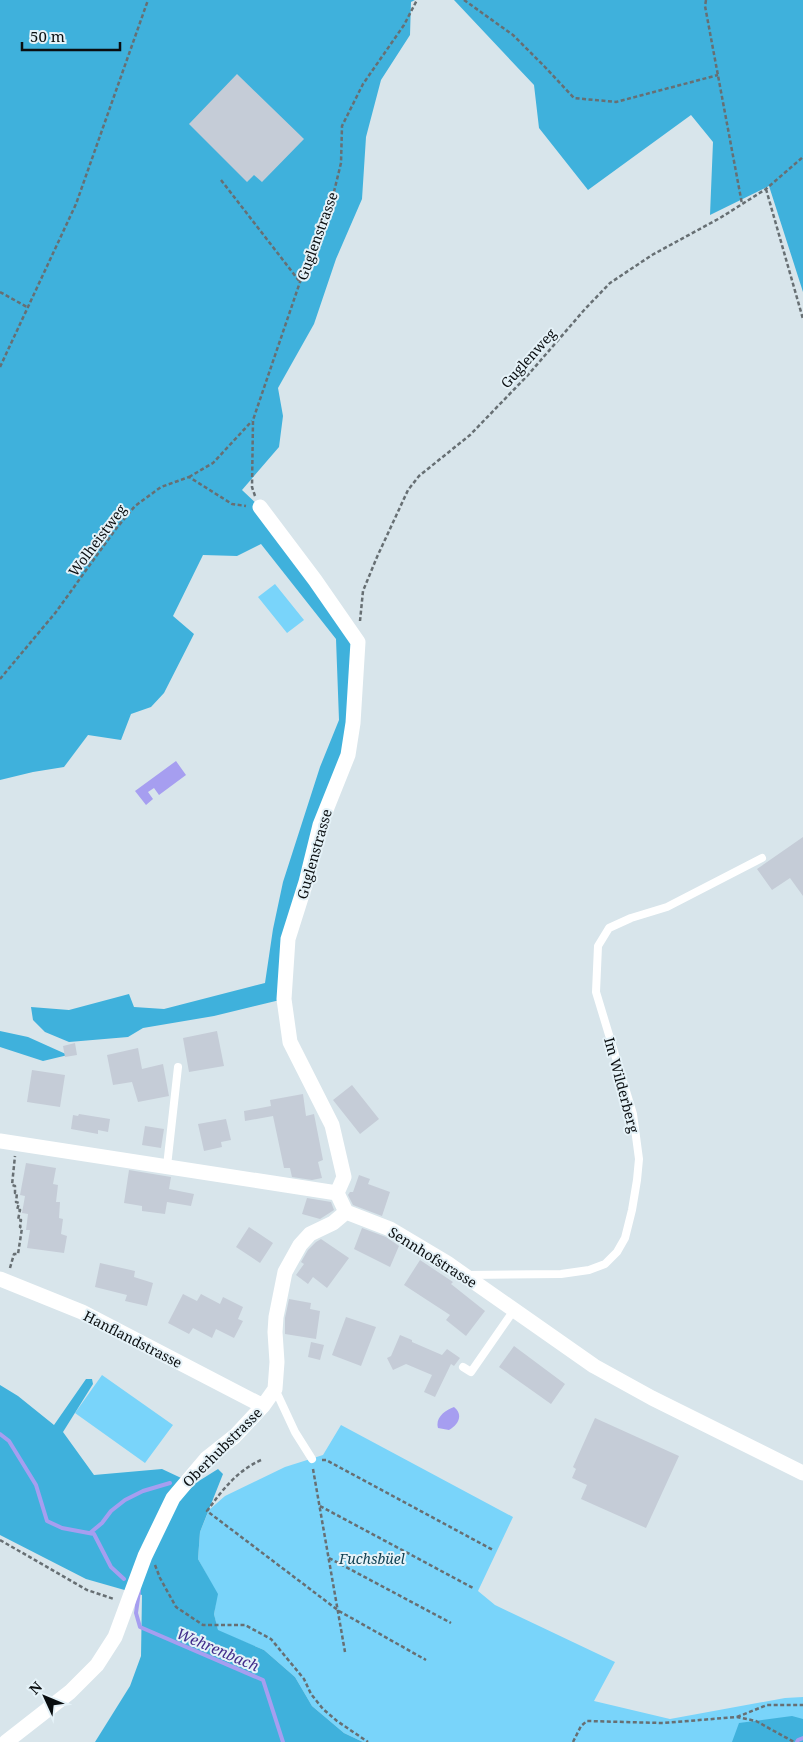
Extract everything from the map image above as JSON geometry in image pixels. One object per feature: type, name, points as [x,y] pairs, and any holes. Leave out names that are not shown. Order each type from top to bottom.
[{"type":"street","points":[[260,507],[315,580],[358,642]]},
{"type":"street","name":"Guglenstrasse","points":[[337,1193],[344,1177],[332,1125],[290,1042],[284,999],[288,939],[306,882],[320,825],[348,755],[353,723],[358,642]]},
{"type":"street","points":[[0,1141],[337,1193],[346,1212]]},
{"type":"street","name":"Sennhofstrasse","points":[[346,1212],[390,1229],[447,1263],[594,1366],[652,1398],[803,1473]]},
{"type":"street","name":"Oberhubstrasse","points":[[6,1742],[70,1692],[96,1665],[115,1637],[145,1556],[172,1498],[206,1459],[235,1436],[263,1406],[274,1389],[277,1362],[276,1316],[285,1272],[300,1245],[310,1234],[334,1223],[346,1212]]},
{"type":"street","name":"Hanflandstrasse","points":[[3,1280],[82,1312],[263,1406]]},
{"type":"lane","name":"Im Wilderberg","points":[[464,1275],[561,1274],[589,1270],[605,1264],[617,1252],[625,1238],[632,1210],[639,1159],[633,1114],[596,992],[598,946],[609,928],[631,918],[667,907],[762,858]]},
{"type":"lane","points":[[167,1166],[178,1067]]},
{"type":"lane","points":[[463,1367],[471,1372],[514,1310]]},
{"type":"lane","points":[[274,1389],[295,1432],[312,1459]]},
{"type":"path","points":[[0,367],[76,204],[148,0]]},
{"type":"path","name":"Guglenstrasse","points":[[252,488],[253,420],[300,282],[332,200],[341,163],[342,126],[363,84],[404,25],[418,0]]},
{"type":"path","points":[[464,0],[512,35],[574,98],[616,102],[718,74]]},
{"type":"path","points":[[706,0],[705,6],[742,204]]},
{"type":"path","name":"Guglenweg","points":[[358,642],[363,591],[408,490],[419,476],[476,428],[528,376],[585,309],[610,283],[652,255],[720,218],[766,190],[803,158]]},
{"type":"path","points":[[221,180],[300,282]]},
{"type":"path","points":[[766,190],[803,318]]},
{"type":"path","points":[[0,292],[27,308]]},
{"type":"path","name":"Wolheistweg","points":[[0,678],[56,612],[114,530],[135,506],[161,487],[189,477],[213,463],[253,420]]},
{"type":"path","points":[[189,477],[232,504],[238,504]]},
{"type":"path","points":[[3,1280],[14,1254],[18,1254],[22,1228],[20,1228],[21,1220],[18,1220],[20,1210],[18,1210],[18,1203],[16,1202],[17,1193],[15,1193],[15,1186],[12,1186],[14,1162]]},
{"type":"path","points":[[345,1652],[312,1459],[326,1460],[493,1550]]},
{"type":"path","points":[[262,1460],[246,1467],[233,1478],[208,1511],[339,1611],[426,1660]]},
{"type":"path","points":[[320,1506],[474,1588]]},
{"type":"path","points":[[0,1540],[87,1590],[127,1603]]},
{"type":"path","points":[[145,1556],[154,1563],[176,1607],[203,1624],[245,1625],[271,1639],[304,1679],[311,1694],[323,1710],[368,1742]]},
{"type":"path","points":[[328,1558],[451,1623]]},
{"type":"path","points":[[737,1717],[768,1705],[803,1705]]},
{"type":"path","points":[[573,1742],[581,1726],[587,1721],[663,1723],[737,1717],[756,1721],[794,1742]]},
{"type":"green space","points":[[275,584],[304,620],[287,633],[258,597]]},
{"type":"green space","points":[[102,1375],[173,1425],[145,1463],[75,1413]]},
{"type":"green space","name":"Fuchsbüel","points":[[341,1425],[513,1517],[478,1591],[495,1605],[615,1662],[594,1701],[670,1719],[785,1698],[803,1697],[803,1742],[363,1742],[344,1733],[312,1706],[295,1677],[264,1650],[218,1631],[214,1614],[217,1594],[198,1559],[200,1532],[209,1510],[225,1496],[285,1467],[323,1455]]},
{"type":"shaded area","points":[[0,0],[415,0],[411,2],[410,35],[381,80],[366,137],[362,199],[336,259],[314,324],[278,388],[283,416],[279,447],[242,490],[260,507],[358,642],[353,723],[288,939],[284,999],[214,1016],[143,1028],[128,1037],[69,1042],[45,1032],[33,1020],[31,1007],[69,1010],[129,994],[134,1007],[164,1009],[265,983],[273,929],[283,882],[320,767],[339,720],[336,639],[261,544],[237,556],[203,555],[173,616],[194,634],[164,693],[151,707],[131,714],[121,740],[88,735],[64,767],[0,780]]},
{"type":"shaded area","points":[[454,0],[803,0],[803,292],[769,186],[710,215],[713,142],[691,115],[588,190],[539,128],[534,85]]},
{"type":"shaded area","points":[[176,761],[186,775],[159,795],[154,788],[148,792],[153,799],[146,805],[135,791]]},
{"type":"shaded area","points":[[0,1031],[28,1037],[68,1055],[43,1061],[0,1047]]},
{"type":"shaded area","points":[[86,1379],[92,1379],[93,1384],[63,1432],[94,1475],[162,1469],[194,1484],[218,1469],[223,1474],[200,1532],[198,1559],[218,1594],[214,1614],[218,1630],[264,1650],[295,1677],[312,1706],[344,1733],[363,1742],[95,1742],[130,1686],[141,1656],[142,1595],[86,1579],[0,1535],[0,1385],[18,1396],[54,1425]]},
{"type":"shaded area","points":[[454,1407],[459,1413],[457,1423],[449,1430],[438,1428],[439,1418],[447,1410]]},
{"type":"shaded area","points":[[792,1716],[803,1719],[803,1742],[732,1742],[739,1723]]},
{"type":"building","points":[[237,74],[304,139],[262,182],[254,175],[247,182],[189,124]]},
{"type":"building","points":[[803,837],[803,896],[790,878],[772,890],[757,869]]},
{"type":"building","points":[[217,1031],[224,1066],[189,1072],[183,1038]]},
{"type":"building","points":[[75,1043],[77,1055],[65,1057],[63,1046]]},
{"type":"building","points":[[138,1048],[142,1069],[163,1064],[169,1096],[138,1102],[132,1082],[113,1085],[107,1055]]},
{"type":"building","points":[[32,1070],[65,1075],[60,1107],[27,1102]]},
{"type":"building","points":[[352,1085],[379,1119],[360,1134],[333,1100]]},
{"type":"building","points":[[303,1094],[306,1116],[314,1114],[323,1160],[318,1162],[322,1178],[312,1180],[292,1177],[290,1168],[284,1168],[273,1116],[245,1121],[244,1111],[271,1106],[270,1100]]},
{"type":"building","points":[[79,1114],[110,1119],[108,1132],[98,1130],[98,1134],[71,1129],[73,1115],[78,1116]]},
{"type":"building","points":[[226,1119],[231,1140],[221,1142],[222,1147],[204,1151],[198,1124]]},
{"type":"building","points":[[145,1126],[164,1129],[161,1148],[142,1145]]},
{"type":"building","points":[[26,1163],[56,1168],[53,1184],[58,1185],[56,1202],[60,1202],[59,1218],[63,1219],[61,1234],[67,1236],[64,1253],[27,1248],[30,1230],[26,1230],[28,1214],[22,1213],[25,1196],[20,1195]]},
{"type":"building","points":[[129,1170],[171,1177],[169,1189],[194,1194],[191,1206],[167,1202],[165,1214],[142,1211],[142,1206],[124,1203]]},
{"type":"building","points":[[359,1175],[370,1179],[368,1184],[390,1192],[382,1216],[353,1205],[348,1195],[350,1192],[353,1192]]},
{"type":"building","points":[[307,1198],[331,1202],[334,1210],[320,1219],[302,1214]]},
{"type":"building","points":[[249,1227],[273,1243],[260,1263],[236,1247]]},
{"type":"building","points":[[362,1228],[386,1237],[399,1246],[390,1267],[354,1249]]},
{"type":"building","points":[[321,1239],[349,1258],[327,1288],[313,1277],[308,1284],[296,1275],[304,1264],[301,1262],[308,1250]]},
{"type":"building","points":[[420,1260],[453,1282],[451,1284],[485,1311],[466,1336],[446,1320],[450,1315],[404,1285]]},
{"type":"building","points":[[100,1263],[135,1271],[134,1277],[153,1283],[147,1306],[125,1301],[127,1295],[95,1287]]},
{"type":"building","points":[[183,1294],[197,1301],[201,1294],[220,1304],[223,1297],[243,1307],[238,1319],[243,1321],[234,1338],[216,1329],[212,1338],[193,1328],[189,1334],[168,1323]]},
{"type":"building","points":[[289,1299],[311,1303],[310,1309],[320,1311],[316,1339],[285,1334],[285,1318]]},
{"type":"building","points":[[346,1317],[376,1327],[361,1366],[332,1355]]},
{"type":"building","points":[[400,1335],[442,1355],[447,1349],[460,1358],[454,1366],[451,1364],[435,1397],[424,1392],[432,1375],[406,1364],[393,1370],[387,1358],[391,1356]]},
{"type":"building","points":[[311,1342],[324,1345],[320,1360],[308,1357]]},
{"type":"building","points":[[514,1346],[565,1384],[551,1404],[499,1367]]},
{"type":"building","points":[[595,1418],[679,1456],[646,1528],[581,1499],[587,1485],[572,1478],[576,1469],[573,1467]]},
{"type":"waterway","name":"Wehrenbach","points":[[0,1434],[9,1441],[36,1485],[47,1521],[62,1528],[94,1534],[111,1567],[124,1579]]},
{"type":"waterway","points":[[90,1533],[102,1523],[111,1511],[125,1500],[143,1491],[170,1483]]},
{"type":"waterway","name":"Wehrenbach","points":[[139,1591],[136,1613],[140,1627],[263,1680],[283,1742]]},
{"type":"waterway","name":"Wehrenbach","points":[[797,1742],[803,1738]]}]
